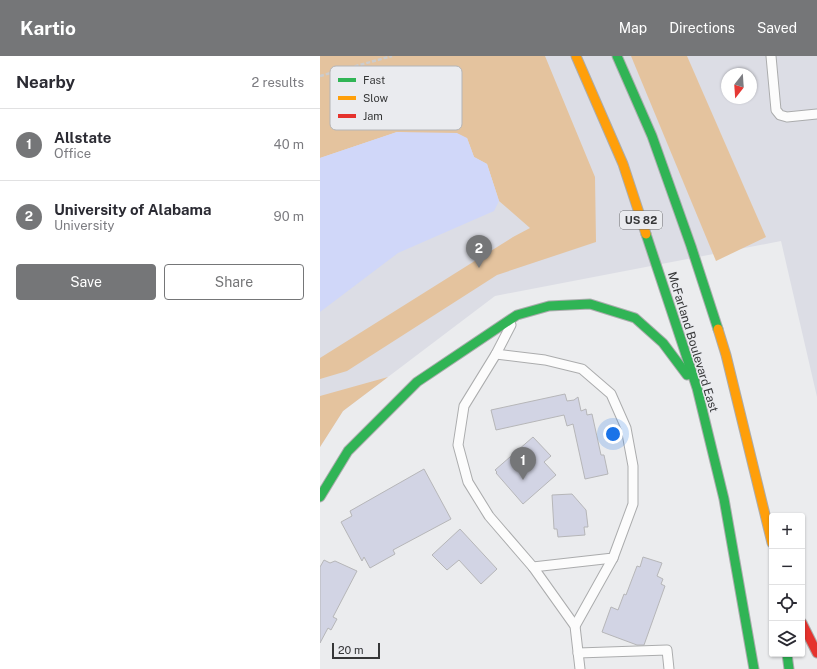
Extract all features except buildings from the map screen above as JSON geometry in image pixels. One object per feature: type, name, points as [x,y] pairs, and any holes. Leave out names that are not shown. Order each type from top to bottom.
[{"type":"highway","name":"McFarland Boulevard East","points":[[576,56],[623,164],[697,388],[724,499],[754,669]]},
{"type":"highway","name":"McFarland Boulevard East","points":[[617,56],[652,136],[691,246],[724,347],[769,532]]},
{"type":"highway","points":[[320,497],[348,451],[417,382],[517,315],[549,306],[590,304],[635,318],[663,343],[697,388]]},
{"type":"highway","points":[[805,629],[817,653]]},
{"type":"highway","points":[[787,657],[789,669]]},
{"type":"lane","points":[[771,56],[776,110],[780,116],[787,117],[817,114]]},
{"type":"lane","points":[[517,315],[496,354],[464,406],[458,445],[468,482],[489,516],[533,567],[575,626],[580,669]]},
{"type":"lane","points":[[496,354],[545,360],[582,369],[610,394],[626,428],[632,466],[633,504],[613,558],[575,626]]},
{"type":"lane","points":[[533,567],[613,558]]},
{"type":"lane","points":[[578,654],[667,650],[669,669]]},
{"type":"path","points":[[356,66],[392,56]]},
{"type":"path","points":[[320,76],[330,73]]},
{"type":"shaded area","points":[[320,56],[817,56],[817,397],[781,241],[495,296],[343,411],[320,447]]},
{"type":"shaded area","points":[[320,56],[545,56],[595,177],[596,242],[497,275],[347,371],[320,379],[320,358],[513,237],[530,228],[499,201],[487,164],[474,157],[467,138],[397,132],[320,158]]},
{"type":"shaded area","points":[[631,56],[687,56],[766,237],[716,261]]},
{"type":"shaded area","points":[[388,377],[343,411],[320,447],[320,396]]},
{"type":"water","points":[[397,132],[457,133],[467,138],[474,157],[487,164],[499,201],[494,211],[398,253],[320,312],[320,158]]},
{"type":"traffic: fast","points":[[617,56],[652,136],[691,246],[718,329]]},
{"type":"traffic: fast","points":[[646,234],[697,388],[724,499],[754,669]]},
{"type":"traffic: fast","points":[[320,497],[348,451],[417,382],[517,315],[549,306],[590,304],[635,318],[663,343],[687,375]]},
{"type":"traffic: fast","points":[[787,657],[789,669]]},
{"type":"traffic: slow","points":[[576,56],[623,164],[646,234]]},
{"type":"traffic: slow","points":[[718,329],[726,355],[769,531]]},
{"type":"traffic: jam","points":[[805,629],[817,653]]},
{"type":"place","name":"University of Alabama","points":[[479,268]]},
{"type":"place","name":"Allstate","points":[[523,480]]}]
